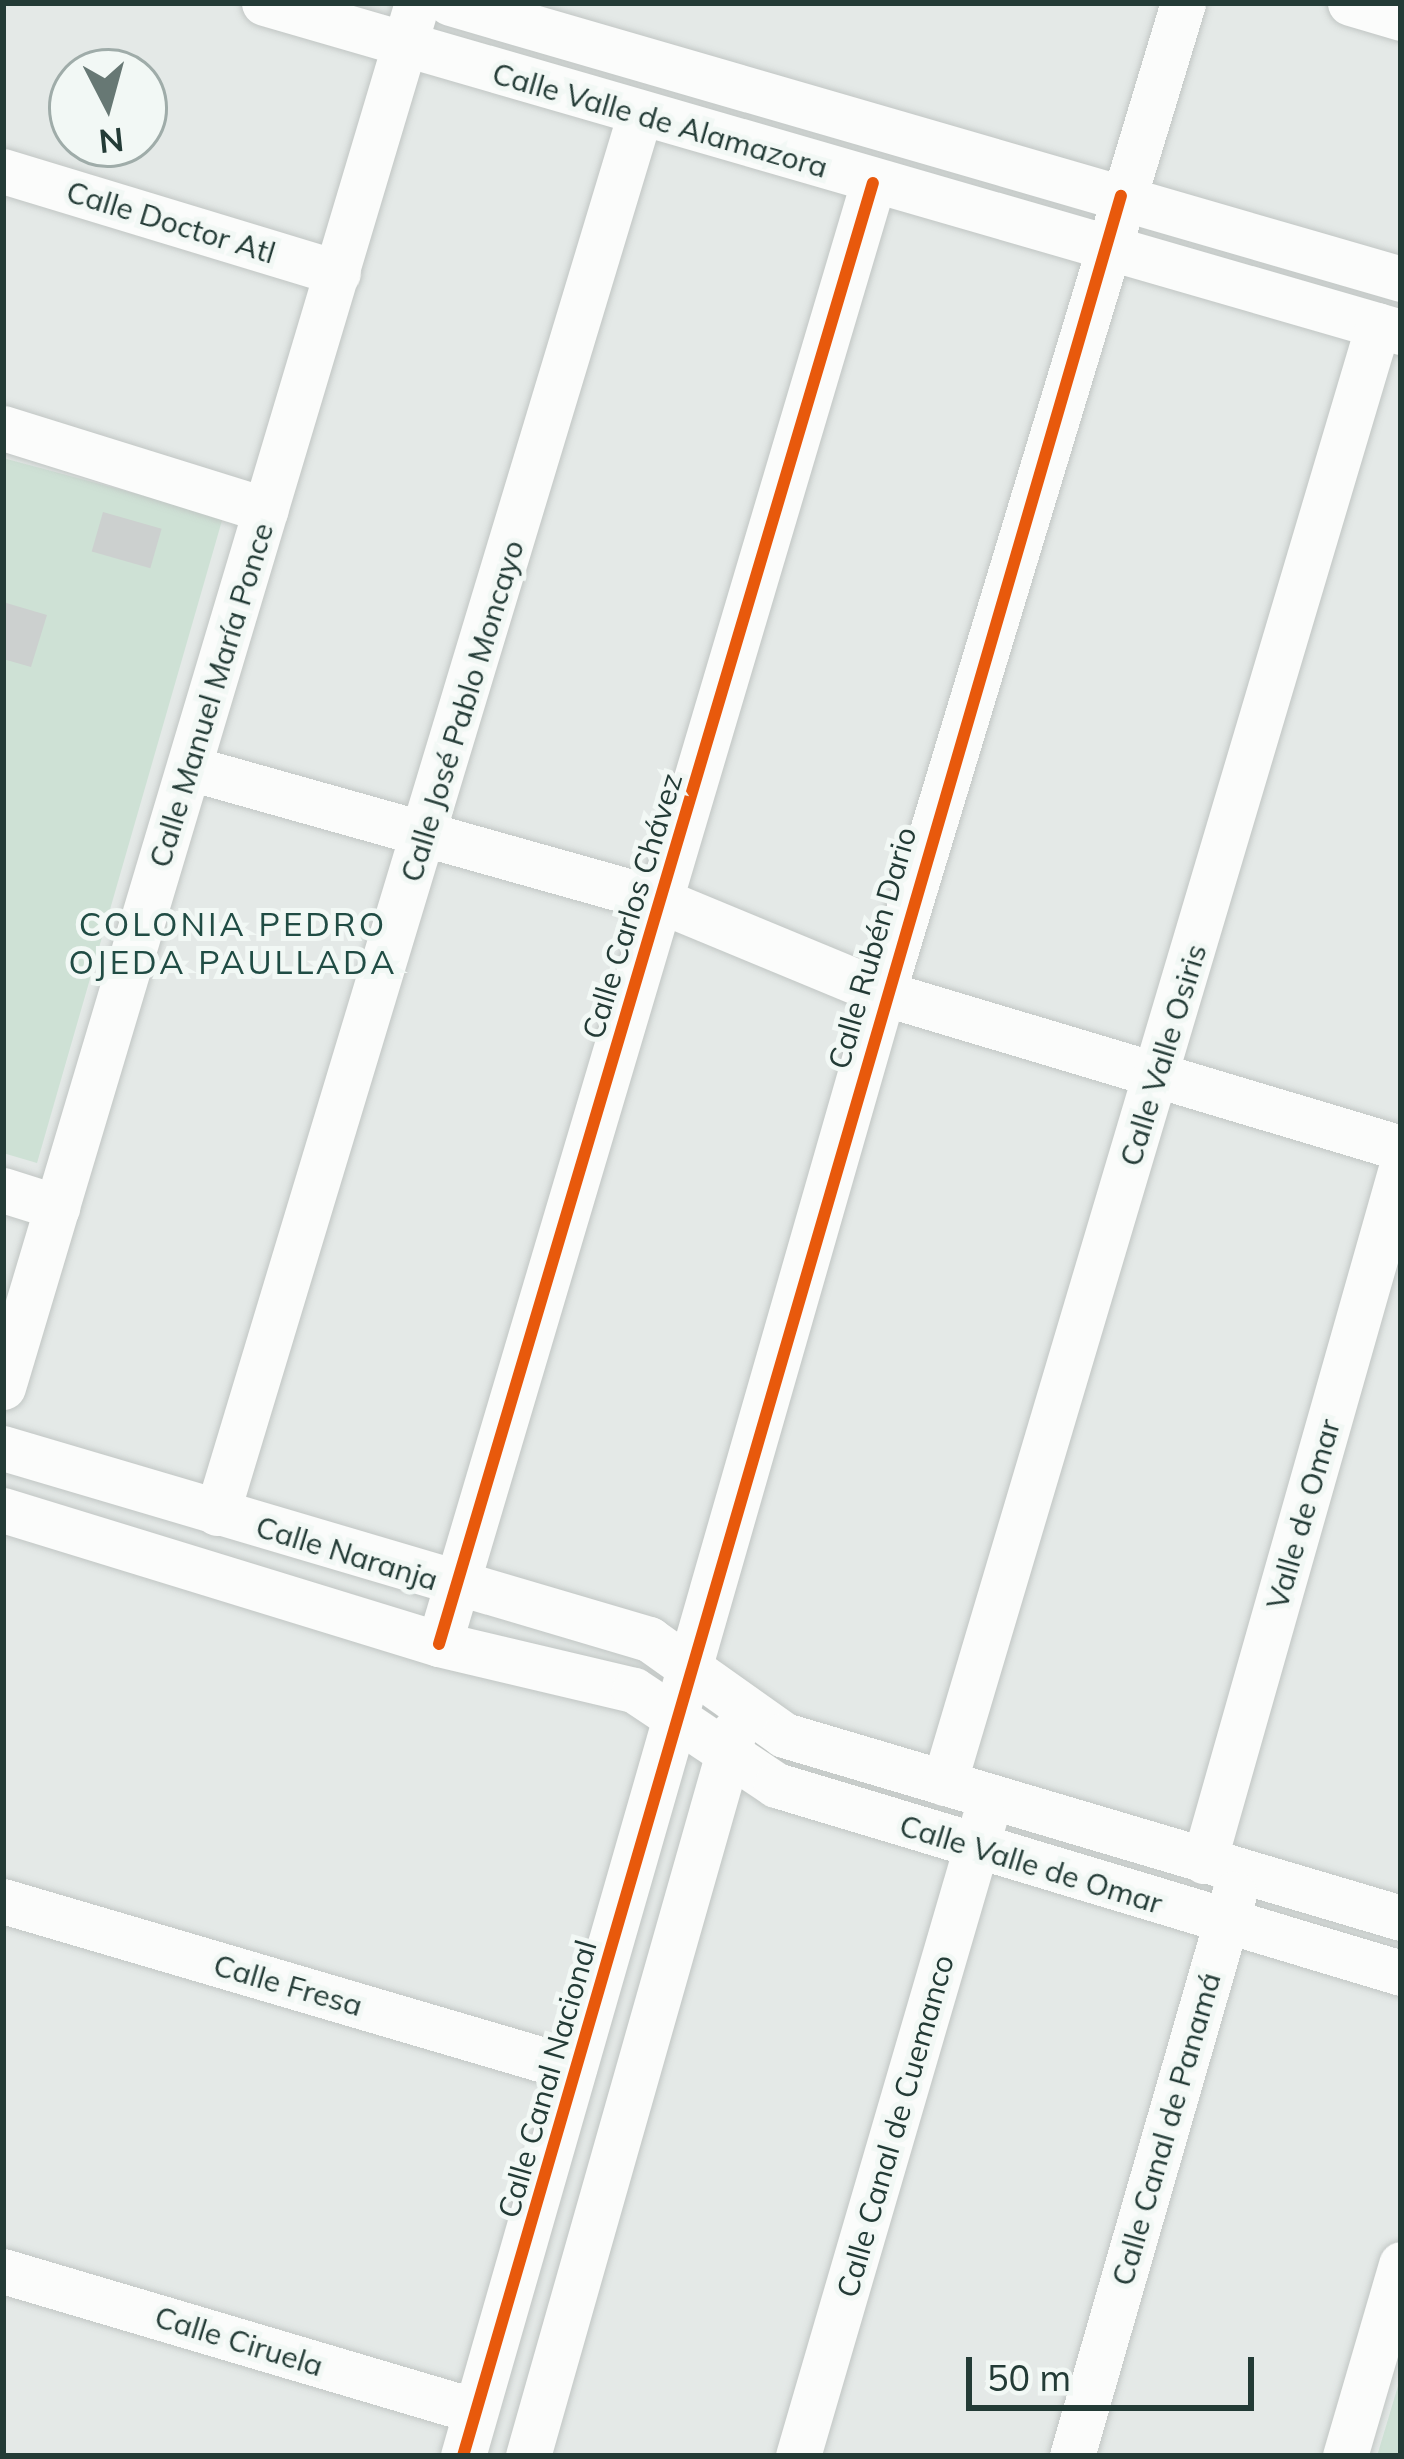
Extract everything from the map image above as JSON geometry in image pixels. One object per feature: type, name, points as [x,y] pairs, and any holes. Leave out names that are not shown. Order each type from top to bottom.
[{"type":"street","name":"Calle Valle de Alamazora","points":[[264,3],[411,24],[640,114],[1102,252],[1389,328]]},
{"type":"street","name":"Calle Valle de Alamazora","points":[[449,3],[1401,279]]},
{"type":"street","name":"Calle Rubén Dario","points":[[680,1716],[689,1661],[883,993],[1102,252],[1183,3]]},
{"type":"street","points":[[1350,3],[1401,18]]},
{"type":"street","name":"Calle Manuel María Ponce","points":[[3,1387],[411,24]]},
{"type":"street","name":"Calle José Pablo Moncayo","points":[[218,1513],[640,114]]},
{"type":"street","name":"Calle Doctor Atl","points":[[3,172],[338,273]]},
{"type":"street","name":"Calle Carlos Chávez","points":[[439,1644],[873,182]]},
{"type":"street","name":"Calle Valle Osiris","points":[[944,1783],[1389,328]]},
{"type":"street","points":[[3,428],[266,510]]},
{"type":"street","points":[[190,768],[659,900],[883,993],[1401,1148]]},
{"type":"street","name":"Valle de Omar","points":[[1223,1866],[1401,1168]]},
{"type":"street","points":[[3,1190],[57,1207]]},
{"type":"street","name":"Calle Naranja","points":[[3,1448],[456,1587],[649,1639],[689,1661]]},
{"type":"street","name":"Calle Naranja","points":[[3,1510],[439,1644],[634,1690],[680,1716]]},
{"type":"street","name":"Calle Valle de Omar","points":[[689,1661],[741,1711],[784,1735],[1401,1918]]},
{"type":"street","points":[[527,2456],[741,1711]]},
{"type":"street","name":"Calle Valle de Omar","points":[[680,1716],[726,1756],[776,1785],[1401,1972]]},
{"type":"street","name":"Calle Canal Nacional","points":[[463,2456],[680,1716]]},
{"type":"street","name":"Calle Canal de Cuemanco","points":[[798,2456],[991,1797]]},
{"type":"street","name":"Calle Canal de Panamá","points":[[1072,2456],[1226,1922],[1223,1866]]},
{"type":"street","name":"Calle Fresa","points":[[3,1900],[574,2069]]},
{"type":"street","points":[[1345,2456],[1401,2264]]},
{"type":"street","name":"Calle Ciruela","points":[[3,2271],[476,2411]]},
{"type":"green space","points":[[3,458],[223,517],[37,1163],[3,1153]]},
{"type":"green space","points":[[1401,2376],[1401,2456],[1377,2456]]},
{"type":"building","points":[[103,512],[162,529],[150,568],[92,551]]},
{"type":"building","points":[[3,602],[47,615],[31,667],[3,659]]},
{"type":"cycle path","points":[[439,1644],[873,183]]},
{"type":"cycle path","points":[[463,2456],[1121,196]]},
{"type":"district","name":"COLONIA PEDRO OJEDA PAULLADA","points":[[233,943]]}]
